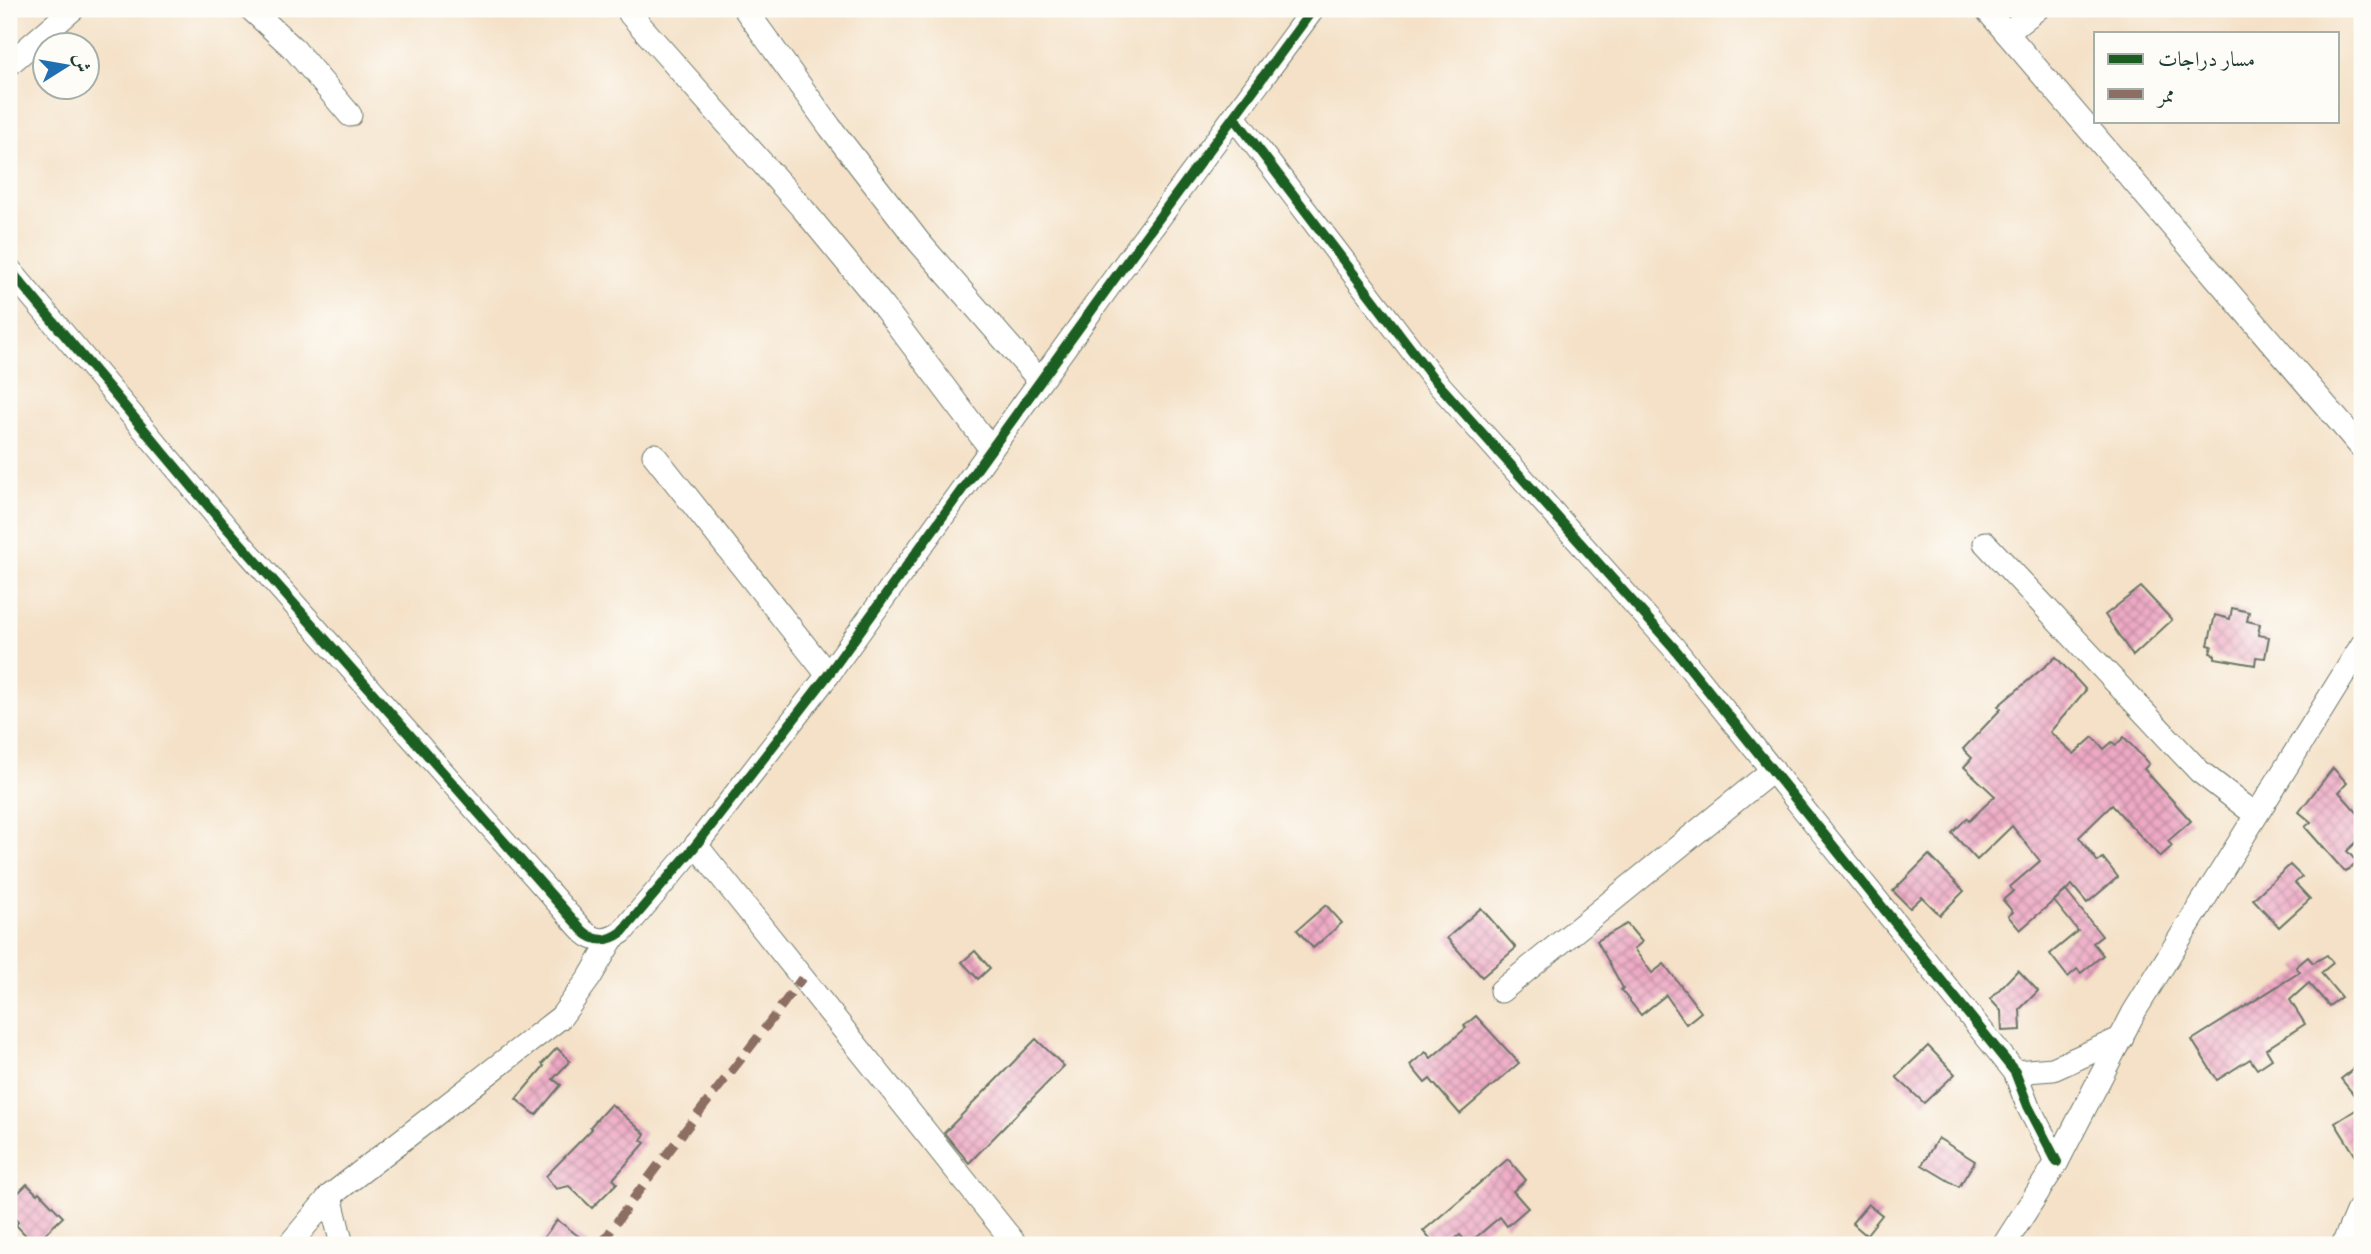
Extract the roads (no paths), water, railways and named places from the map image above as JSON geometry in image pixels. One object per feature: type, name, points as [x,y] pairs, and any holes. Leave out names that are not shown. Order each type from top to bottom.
[{"type":"street","points":[[9,64],[73,9]]},
{"type":"street","points":[[251,9],[295,50],[350,115]]},
{"type":"street","points":[[745,9],[830,127],[919,242],[1040,381]]},
{"type":"street","points":[[1286,9],[1299,28]]},
{"type":"street","points":[[289,1245],[330,1196],[561,1017],[590,977],[612,939],[622,932],[696,845],[828,675],[1313,9]]},
{"type":"street","points":[[1986,9],[2362,450]]},
{"type":"street","points":[[2007,33],[2037,9]]},
{"type":"street","points":[[630,13],[843,257],[991,449]]},
{"type":"street","points":[[1234,117],[1433,378],[1674,648],[2015,1072],[2028,1105],[2057,1162]]},
{"type":"street","points":[[9,269],[226,527],[583,931],[591,938],[612,939]]},
{"type":"street","points":[[654,455],[828,675]]},
{"type":"street","points":[[1985,543],[2199,771],[2256,815]]},
{"type":"street","points":[[2004,1245],[2057,1162],[2134,1012],[2362,645]]},
{"type":"street","points":[[1501,990],[1773,771]]},
{"type":"street","points":[[696,845],[1016,1245]]},
{"type":"street","points":[[2015,1072],[2053,1069],[2122,1038]]},
{"type":"street","points":[[330,1196],[342,1245]]},
{"type":"street","points":[[2343,1245],[2362,1205]]}]
